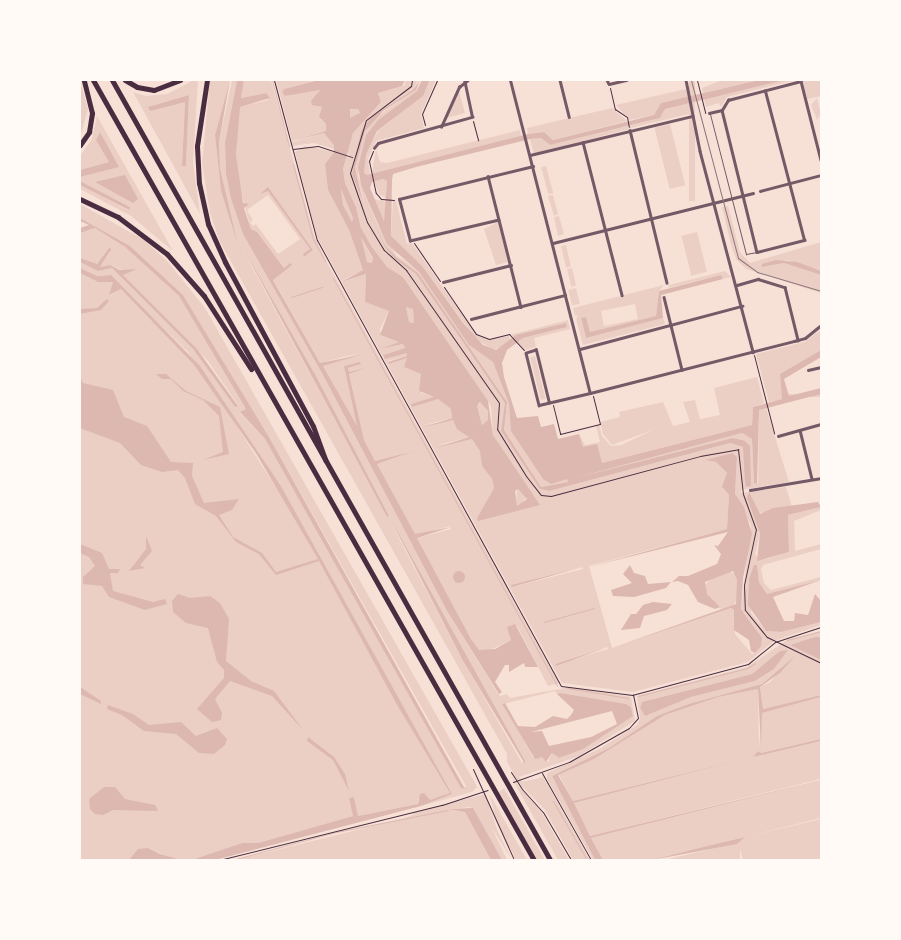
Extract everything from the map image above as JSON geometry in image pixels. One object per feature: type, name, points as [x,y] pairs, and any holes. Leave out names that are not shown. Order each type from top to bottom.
[{"type":"highway","points":[[80,145],[88,132],[92,113],[84,80]]},
{"type":"highway","points":[[92,80],[534,860]]},
{"type":"highway","points":[[112,80],[332,475],[550,860]]},
{"type":"highway","points":[[125,80],[137,87],[154,90],[180,80]]},
{"type":"highway","points":[[207,80],[197,146],[199,183],[208,224],[225,262],[314,426],[332,475]]},
{"type":"highway","points":[[80,199],[140,232],[186,274],[273,401]]},
{"type":"street","points":[[463,81],[468,80]]},
{"type":"street","points":[[510,80],[591,392]]},
{"type":"street","points":[[560,80],[569,117]]},
{"type":"street","points":[[608,80],[608,84],[627,80]]},
{"type":"street","points":[[686,80],[692,102],[692,116],[713,203],[737,285],[753,352]]},
{"type":"street","points":[[441,126],[463,81]]},
{"type":"street","points":[[374,148],[378,143],[472,118],[463,81]]},
{"type":"street","points":[[765,91],[804,240],[757,252],[722,110],[728,100],[801,81],[821,160]]},
{"type":"street","points":[[709,113],[722,110]]},
{"type":"street","points":[[530,156],[630,129],[692,116]]},
{"type":"street","points":[[630,129],[667,283]]},
{"type":"street","points":[[584,142],[622,295]]},
{"type":"street","points":[[499,220],[411,241],[399,199],[533,166]]},
{"type":"street","points":[[760,191],[821,175]]},
{"type":"street","points":[[488,176],[521,306]]},
{"type":"street","points":[[553,243],[753,193]]},
{"type":"street","points":[[443,282],[511,265]]},
{"type":"street","points":[[737,285],[758,279],[785,287],[798,340]]},
{"type":"street","points":[[471,319],[566,295]]},
{"type":"street","points":[[664,297],[682,370]]},
{"type":"street","points":[[580,349],[742,306]]},
{"type":"street","points":[[551,402],[536,350],[526,353],[539,405],[682,370],[798,340],[821,325]]},
{"type":"street","points":[[808,370],[821,367]]},
{"type":"street","points":[[778,436],[821,424]]},
{"type":"street","points":[[800,430],[812,480]]},
{"type":"street","points":[[750,490],[821,478]]},
{"type":"lane","points":[[709,113],[746,254],[757,252]]},
{"type":"path","points":[[274,80],[314,232],[326,258],[561,686],[632,695],[748,664],[775,642],[821,627]]},
{"type":"path","points":[[412,80],[411,86],[366,120],[353,157],[350,173],[367,222],[384,250],[406,270],[499,403],[497,429],[541,495],[551,496],[700,456],[738,449],[743,494],[756,529],[744,586],[744,603],[751,619],[775,642],[821,663]]},
{"type":"path","points":[[426,131],[422,114],[437,80]]},
{"type":"path","points":[[697,80],[705,114],[709,113]]},
{"type":"path","points":[[608,84],[615,109],[627,117],[630,129]]},
{"type":"path","points":[[472,118],[478,140]]},
{"type":"path","points":[[292,149],[306,145],[353,157]]},
{"type":"path","points":[[374,148],[369,161],[370,172],[378,198],[394,200]]},
{"type":"path","points":[[411,241],[476,334],[489,339],[508,334],[526,353]]},
{"type":"path","points":[[753,352],[775,436],[778,436]]},
{"type":"path","points":[[551,402],[560,434],[600,424],[591,392]]},
{"type":"path","points":[[510,783],[583,756],[637,722],[638,714],[632,695]]},
{"type":"path","points":[[474,769],[514,860]]},
{"type":"path","points":[[511,772],[522,789],[543,812],[571,860]]},
{"type":"path","points":[[542,772],[591,860]]},
{"type":"path","points":[[219,860],[492,789]]},
{"type":"shaded area","points":[[194,80],[198,80],[193,163],[200,214],[133,92],[146,96],[167,94]],"holes":[[[189,95],[186,166],[182,166],[185,101],[148,107]]]},
{"type":"shaded area","points":[[210,80],[230,80],[215,135],[221,191],[238,244],[220,176],[219,142],[232,80],[237,80],[225,143],[226,174],[231,199],[243,234],[323,375],[447,611],[500,696],[507,694],[510,698],[570,687],[631,697],[635,721],[579,756],[519,777],[522,782],[543,777],[590,860],[573,860],[545,810],[519,783],[507,762],[507,754],[220,242],[210,213],[202,163]],"holes":[[[242,248],[316,376],[389,516],[387,517]],[[390,521],[524,761],[522,763],[463,661]],[[555,691],[557,694],[626,704],[631,707],[633,716],[567,755],[559,758],[552,753],[548,762],[542,757],[533,757],[503,704]]]},
{"type":"shaded area","points":[[230,80],[219,142],[220,169],[238,245],[221,191],[215,135]]},
{"type":"shaded area","points":[[237,80],[244,80],[241,98],[266,93],[270,98],[240,107],[236,155],[243,203],[249,204],[244,208],[251,229],[257,232],[284,268],[290,263],[292,265],[273,280],[320,363],[360,355],[323,366],[357,426],[344,366],[360,362],[361,364],[348,368],[349,372],[368,367],[349,374],[364,440],[375,461],[414,451],[377,464],[415,534],[451,527],[417,538],[471,639],[479,650],[495,649],[511,640],[507,627],[515,624],[538,667],[525,667],[524,663],[509,672],[509,665],[505,665],[495,682],[502,692],[499,694],[447,611],[323,375],[243,234],[231,199],[226,174],[225,143]]},
{"type":"shaded area","points":[[244,80],[271,80],[314,235],[324,257],[559,683],[548,686],[517,626],[511,640],[488,651],[479,650],[471,639],[417,538],[451,529],[450,526],[415,535],[377,464],[414,451],[375,461],[364,440],[349,374],[368,367],[349,372],[348,368],[361,364],[344,366],[358,429],[323,366],[359,353],[320,363],[273,279],[292,265],[284,268],[257,232],[251,229],[237,177],[236,155],[239,107],[268,100],[266,93],[241,98]],"holes":[[[268,191],[313,250],[305,257],[310,249]],[[268,195],[300,239],[278,254],[256,224],[253,226],[250,222],[253,220],[247,210]]]},
{"type":"shaded area","points":[[276,80],[319,80],[284,89],[282,92],[285,96],[319,88],[316,106],[322,107],[320,119],[326,124],[326,131],[292,141]]},
{"type":"shaded area","points":[[319,80],[405,80],[402,86],[378,93],[381,102],[353,133],[343,169],[345,183],[356,207],[361,228],[372,247],[387,267],[403,277],[488,401],[493,435],[540,505],[478,521],[477,518],[494,488],[492,479],[482,466],[480,451],[472,439],[435,448],[469,437],[457,429],[453,420],[424,427],[452,418],[451,409],[438,399],[412,407],[411,404],[434,397],[419,391],[421,374],[404,367],[407,358],[389,364],[388,362],[407,356],[407,353],[385,359],[383,355],[405,348],[403,344],[380,349],[399,342],[380,335],[389,311],[365,302],[366,274],[343,281],[363,270],[349,230],[328,190],[325,164],[334,152],[334,145],[324,133],[292,141],[326,131],[326,124],[319,117],[322,107],[312,105],[311,101],[320,90],[285,96],[282,92],[284,89]],"holes":[[[350,109],[358,109],[360,113],[350,118]],[[341,189],[353,218],[352,222],[343,205]],[[361,237],[373,258],[372,263],[367,262]],[[406,307],[413,309],[414,323],[409,322]],[[480,402],[488,411],[488,420],[482,425],[477,406]],[[518,489],[527,499],[517,506],[515,491]]]},
{"type":"shaded area","points":[[405,80],[418,80],[413,90],[371,117],[366,125],[352,174],[364,202],[355,168],[365,131],[376,117],[416,90],[422,80],[417,91],[378,120],[366,135],[358,175],[361,185],[378,225],[397,256],[419,272],[469,345],[493,362],[509,404],[514,435],[543,479],[568,479],[568,482],[541,487],[504,430],[507,402],[418,273],[396,257],[385,245],[365,207],[385,247],[395,259],[416,274],[505,403],[501,431],[540,489],[549,491],[730,443],[743,447],[744,451],[750,446],[734,438],[572,481],[571,479],[742,433],[752,439],[754,483],[758,484],[759,410],[766,408],[789,482],[741,490],[741,493],[786,487],[792,507],[755,514],[760,533],[755,555],[766,559],[789,552],[788,515],[821,507],[821,510],[794,521],[795,551],[821,544],[821,549],[763,565],[761,569],[764,583],[771,590],[821,577],[821,580],[767,594],[759,582],[757,565],[751,613],[766,631],[781,632],[821,622],[821,625],[774,641],[748,662],[633,692],[562,683],[316,235],[295,152],[305,146],[334,152],[325,164],[328,190],[349,230],[363,270],[343,280],[366,274],[365,302],[389,311],[380,329],[381,336],[400,342],[380,349],[403,344],[405,348],[383,355],[385,358],[407,353],[407,356],[388,361],[389,364],[408,358],[406,368],[421,374],[421,393],[435,397],[412,404],[438,399],[451,409],[452,418],[424,425],[453,420],[469,437],[435,446],[472,439],[481,451],[482,466],[492,479],[494,488],[477,518],[538,504],[493,435],[491,406],[403,277],[387,267],[372,247],[361,228],[356,207],[345,183],[343,169],[346,157],[350,154],[347,153],[353,133],[381,102],[378,93],[405,85]],"holes":[[[732,453],[737,457],[735,494],[751,525],[741,609],[756,629],[757,651],[752,654],[735,634],[734,610],[731,608],[612,648],[589,566],[727,529],[729,495],[723,489],[727,473],[716,462],[705,460],[542,503],[727,454]],[[582,567],[583,569],[512,587],[512,585]],[[607,647],[608,649],[555,665]]]},
{"type":"shaded area","points":[[420,80],[416,90],[383,111],[365,131],[355,168],[363,202],[352,174],[361,132],[371,117],[413,90]]},
{"type":"shaded area","points":[[422,80],[429,81],[423,96],[377,131],[366,155],[364,173],[367,175],[528,134],[544,132],[553,140],[654,115],[661,103],[759,80],[785,80],[665,109],[660,118],[550,145],[541,138],[530,139],[416,167],[393,174],[392,180],[391,236],[423,267],[464,324],[483,345],[496,350],[516,335],[566,323],[567,327],[523,338],[507,350],[502,363],[504,377],[517,418],[538,416],[541,427],[554,424],[558,439],[579,434],[583,447],[597,444],[602,463],[752,425],[753,407],[782,399],[780,374],[821,350],[821,357],[784,379],[789,396],[821,388],[821,394],[759,410],[757,484],[754,483],[752,439],[742,433],[571,479],[733,438],[745,441],[750,446],[751,486],[746,487],[745,483],[743,447],[730,443],[549,491],[540,489],[501,431],[505,403],[416,274],[395,259],[385,247],[365,206],[385,245],[396,257],[418,273],[507,402],[504,430],[541,487],[568,482],[567,479],[551,484],[543,479],[511,431],[509,404],[493,362],[469,345],[419,272],[387,244],[361,185],[358,167],[366,135],[378,120],[417,91]],"holes":[[[383,179],[387,181],[384,221],[370,188],[372,182]]]},
{"type":"shaded area","points":[[429,80],[436,80],[421,114],[424,128],[376,141],[368,159],[370,175],[364,173],[366,155],[378,131],[422,96]]},
{"type":"shaded area","points":[[689,80],[695,80],[695,201],[689,201]]},
{"type":"shaded area","points":[[722,80],[759,80],[703,93],[702,88]]},
{"type":"shaded area","points":[[785,80],[795,80],[727,97],[721,107],[719,103],[706,107],[704,99]]},
{"type":"shaded area","points":[[802,80],[821,80],[821,96],[807,99]]},
{"type":"shaded area","points":[[80,81],[88,109],[80,138]]},
{"type":"shaded area","points":[[686,89],[688,97],[661,103],[654,115],[629,120],[616,105]]},
{"type":"shaded area","points":[[459,91],[465,113],[447,118],[447,116]]},
{"type":"shaded area","points":[[189,95],[186,166],[182,166],[185,102],[150,111],[148,107]]},
{"type":"shaded area","points":[[817,98],[821,114],[817,120],[811,105]]},
{"type":"shaded area","points":[[689,103],[689,114],[630,128],[630,126],[660,118],[665,109]]},
{"type":"shaded area","points":[[354,107],[360,113],[354,119],[348,113]]},
{"type":"shaded area","points":[[612,108],[627,121],[553,140],[544,132],[528,134],[527,128]]},
{"type":"shaded area","points":[[97,116],[173,251],[131,216],[80,189],[80,185],[128,210],[130,207],[80,181],[80,177],[118,167],[99,133],[97,140],[109,162],[80,170],[80,156],[92,139]]},
{"type":"shaded area","points":[[670,124],[685,185],[670,189],[654,128]]},
{"type":"shaded area","points":[[628,126],[629,129],[534,154],[530,139],[541,138],[550,145]]},
{"type":"shaded area","points":[[520,130],[521,136],[372,174],[376,149],[380,162],[387,163]]},
{"type":"shaded area","points":[[100,132],[119,167],[80,177],[80,170],[109,162],[96,140]]},
{"type":"shaded area","points":[[324,133],[334,144],[334,149],[314,143],[293,146],[292,142]]},
{"type":"shaded area","points":[[546,166],[553,193],[548,194],[541,167]]},
{"type":"shaded area","points":[[125,175],[138,199],[133,203],[95,182]]},
{"type":"shaded area","points":[[385,179],[387,181],[386,198],[379,194],[374,181]]},
{"type":"shaded area","points":[[80,181],[130,207],[129,210],[80,185]]},
{"type":"shaded area","points":[[268,187],[313,250],[304,257],[303,254],[310,249],[268,191],[260,194]]},
{"type":"shaded area","points":[[341,189],[353,218],[352,223],[343,205]]},
{"type":"shaded area","points":[[553,195],[558,214],[554,216],[548,196]]},
{"type":"shaded area","points":[[374,199],[386,202],[384,222]]},
{"type":"shaded area","points":[[393,201],[396,201],[407,244],[412,243],[476,335],[489,340],[508,336],[511,339],[503,346],[493,350],[475,338],[423,267],[395,242],[391,236]]},
{"type":"shaded area","points":[[80,204],[144,240],[169,263],[205,308],[475,783],[477,787],[472,792],[421,806],[452,794],[281,486],[188,352],[108,275],[97,276],[80,268],[80,262],[98,271],[112,268],[193,349],[235,407],[238,405],[208,361],[123,275],[123,270],[110,265],[100,267],[111,251],[95,265],[80,258],[80,233],[95,228],[125,247],[179,296],[246,409],[240,413],[265,439],[463,789],[466,786],[269,437],[183,295],[130,246],[80,218]]},
{"type":"shaded area","points":[[728,206],[740,252],[750,263],[821,242],[821,271],[787,260],[763,267],[784,263],[821,275],[821,293],[746,269],[736,259],[731,245],[722,207]]},
{"type":"shaded area","points":[[559,216],[564,234],[558,236],[554,217]]},
{"type":"shaded area","points":[[80,218],[130,246],[183,295],[269,437],[465,789],[461,788],[265,439],[240,412],[246,409],[179,296],[125,247],[95,228],[80,233],[80,228],[89,225],[80,221]]},
{"type":"shaded area","points":[[498,222],[508,262],[496,265],[484,229]]},
{"type":"shaded area","points":[[697,232],[707,272],[691,276],[681,236]]},
{"type":"shaded area","points":[[360,235],[373,259],[372,263],[367,262]]},
{"type":"shaded area","points":[[566,245],[571,266],[566,268],[561,246]]},
{"type":"shaded area","points":[[110,247],[111,250],[100,267],[110,265],[120,270],[137,269],[123,275],[197,349],[238,406],[235,407],[193,349],[112,268],[98,271],[80,262],[80,258],[97,264]]},
{"type":"shaded area","points":[[243,248],[316,376],[389,516],[387,517]]},
{"type":"shaded area","points":[[776,260],[797,262],[821,271],[821,275],[784,263],[762,267],[762,264]]},
{"type":"shaded area","points":[[80,268],[97,276],[111,275],[200,366],[281,486],[452,794],[421,806],[215,860],[192,860],[242,843],[258,843],[353,816],[349,798],[354,797],[358,816],[418,804],[420,794],[424,793],[430,800],[450,793],[397,705],[319,561],[276,575],[259,554],[236,542],[216,516],[195,504],[185,478],[178,470],[162,472],[141,465],[120,443],[80,428],[80,377],[83,383],[113,390],[124,417],[147,426],[171,462],[193,463],[192,476],[204,503],[239,499],[232,510],[219,515],[233,537],[262,553],[276,572],[318,559],[257,455],[194,365],[121,289],[109,295],[113,282],[98,282],[80,273]]},
{"type":"shaded area","points":[[572,268],[576,286],[571,287],[567,269]]},
{"type":"shaded area","points":[[725,271],[731,277],[723,279],[721,275],[668,288],[669,285]]},
{"type":"shaded area","points":[[80,273],[98,282],[113,282],[110,295],[121,289],[194,365],[227,411],[300,525],[397,705],[450,793],[448,795],[429,801],[418,798],[418,804],[358,816],[354,797],[350,798],[353,816],[258,843],[241,843],[199,859],[173,859],[148,848],[129,860],[80,860]]},
{"type":"shaded area","points":[[721,275],[723,279],[661,295],[663,318],[586,338],[581,318],[586,317],[590,332],[656,316],[659,291]]},
{"type":"shaded area","points":[[664,285],[659,291],[656,316],[590,332],[586,317],[581,319],[586,338],[663,318],[665,324],[583,345],[576,319],[578,315],[575,316],[573,308]],"holes":[[[635,304],[638,319],[604,326],[601,311]]]},
{"type":"shaded area","points":[[576,288],[580,304],[572,305],[568,290]]},
{"type":"shaded area","points":[[107,299],[109,301],[101,310],[80,314],[80,309],[97,308]]},
{"type":"shaded area","points":[[406,307],[413,309],[414,323],[409,322]]},
{"type":"shaded area","points":[[568,320],[570,329],[534,338],[536,347],[526,350],[517,342],[523,338],[567,327],[566,323],[513,337],[510,335]]},
{"type":"shaded area","points":[[821,330],[821,350],[780,374],[783,399],[769,402],[756,354],[804,342]]},
{"type":"shaded area","points":[[535,356],[546,399],[541,400],[530,357]]},
{"type":"shaded area","points":[[156,374],[166,374],[186,391],[220,407],[229,454],[203,460],[223,452],[219,416],[203,400],[183,391],[171,379],[162,379]]},
{"type":"shaded area","points":[[757,377],[764,403],[753,407],[752,425],[602,463],[583,447],[579,434],[585,445],[600,442],[596,426],[599,425],[602,436],[611,446],[621,445],[653,430],[612,445],[603,434],[600,422],[620,417],[619,412],[663,402],[673,426],[690,422],[683,402],[695,400],[700,419],[720,415],[714,388]]},
{"type":"shaded area","points":[[767,394],[821,394],[821,397],[767,397]]},
{"type":"shaded area","points":[[482,402],[488,411],[488,420],[482,425],[477,406]]},
{"type":"shaded area","points":[[732,453],[737,457],[735,494],[744,507],[752,534],[743,578],[741,609],[762,638],[761,646],[755,653],[751,651],[749,640],[734,630],[734,610],[731,608],[612,648],[736,604],[737,580],[733,571],[705,582],[707,594],[720,607],[715,609],[698,602],[688,585],[678,581],[672,582],[679,576],[688,576],[717,564],[721,554],[714,545],[718,546],[728,532],[589,567],[727,529],[729,495],[722,487],[727,473],[716,462],[705,460],[541,502]]},
{"type":"shaded area","points":[[517,489],[527,497],[519,506],[516,506]]},
{"type":"shaded area","points":[[749,492],[760,514],[773,508],[818,502],[821,507],[788,515],[789,552],[757,561],[760,533],[747,498]]},
{"type":"shaded area","points":[[391,520],[525,761],[525,764],[463,661]]},
{"type":"shaded area","points":[[146,536],[152,551],[140,565],[145,568],[129,571],[146,549]]},
{"type":"shaded area","points":[[80,544],[102,553],[109,569],[120,569],[118,573],[110,573],[113,591],[153,602],[165,599],[167,604],[145,610],[109,597],[102,586],[83,584],[83,577],[95,566],[89,557],[80,553]]},
{"type":"shaded area","points":[[630,565],[634,573],[645,576],[648,584],[671,582],[666,588],[634,597],[613,596],[611,590],[632,583],[623,574]]},
{"type":"shaded area","points":[[754,565],[757,565],[759,582],[767,594],[821,580],[773,597],[784,621],[794,621],[795,613],[808,615],[815,594],[821,601],[821,622],[781,632],[766,631],[748,605],[749,579]]},
{"type":"shaded area","points":[[583,567],[512,587],[511,585]]},
{"type":"shaded area","points":[[461,571],[464,572],[464,582],[457,583],[454,582],[453,575],[454,572]]},
{"type":"shaded area","points":[[729,571],[735,574],[737,580],[737,599],[733,607],[721,609],[707,594],[704,586],[714,576]]},
{"type":"shaded area","points":[[178,594],[190,598],[210,596],[220,603],[229,619],[226,661],[251,681],[274,691],[304,731],[272,696],[230,681],[215,699],[222,713],[221,720],[212,722],[197,709],[224,678],[224,670],[217,662],[208,628],[186,623],[173,612],[172,601]]},
{"type":"shaded area","points":[[653,602],[672,604],[667,610],[644,616],[640,628],[621,630],[631,614],[636,614],[643,605]]},
{"type":"shaded area","points":[[821,631],[821,637],[791,645],[821,660],[821,695],[763,709],[760,687],[770,682],[796,655],[762,684],[657,716],[609,748],[552,776],[595,860],[593,860],[547,779],[547,773],[601,748],[637,725],[640,719],[637,696],[747,667],[787,640]],"holes":[[[788,650],[774,669],[755,681],[691,697],[645,716],[640,708],[642,702],[752,674],[780,652]]]},
{"type":"shaded area","points":[[821,637],[821,660],[790,645]]},
{"type":"shaded area","points":[[608,647],[556,666],[555,664]]},
{"type":"shaded area","points":[[788,650],[774,669],[755,681],[691,697],[645,716],[640,708],[642,702],[752,674],[780,651]]},
{"type":"shaded area","points":[[796,655],[780,673],[760,687],[763,709],[821,695],[821,697],[762,713],[761,747],[758,689],[718,697],[665,715],[594,759],[558,775],[573,801],[748,758],[574,803],[590,836],[821,780],[591,838],[603,860],[595,860],[552,776],[609,748],[657,716],[689,704],[762,684]]},
{"type":"shaded area","points":[[80,687],[101,701],[101,704],[80,694]]},
{"type":"shaded area","points":[[758,689],[759,747],[762,713],[821,697],[821,739],[760,753],[758,751],[753,757],[821,741],[821,779],[590,836],[574,803],[748,758],[573,801],[558,773],[594,759],[665,715],[718,697]]},
{"type":"shaded area","points":[[557,694],[626,704],[631,707],[633,716],[583,749],[559,758],[552,753],[546,762],[542,757],[535,759],[502,704],[505,703],[518,726],[535,727],[553,716],[567,719],[571,715],[574,710]],"holes":[[[612,711],[617,724],[591,737],[549,746],[542,731],[531,732]]]},
{"type":"shaded area","points":[[108,705],[133,714],[149,725],[181,722],[196,736],[217,728],[227,739],[225,745],[214,754],[199,753],[176,734],[144,731],[122,715],[107,709]]},
{"type":"shaded area","points":[[308,737],[334,757],[345,774],[349,791],[333,760],[307,741]]},
{"type":"shaded area","points":[[821,739],[821,741],[753,757],[758,751],[761,753]]},
{"type":"shaded area","points":[[511,777],[542,813],[569,860],[558,860]]},
{"type":"shaded area","points":[[821,780],[821,818],[749,836],[821,819],[821,860],[743,860],[740,849],[740,860],[664,860],[737,843],[744,837],[652,860],[603,860],[591,838]]},
{"type":"shaded area","points":[[104,787],[115,787],[125,799],[155,805],[158,811],[113,810],[103,815],[95,814],[90,809],[89,799]]},
{"type":"shaded area","points":[[504,788],[545,860],[537,860],[499,792]]},
{"type":"shaded area","points":[[489,793],[527,860],[516,860],[497,822]]},
{"type":"shaded area","points":[[485,794],[498,832],[512,860],[492,828],[507,860],[502,860],[470,807],[448,809],[465,812],[491,860],[236,860],[405,818],[415,814],[411,813]]},
{"type":"shaded area","points":[[473,808],[502,860],[491,860],[465,812],[448,809]]},
{"type":"shaded area","points":[[745,837],[737,844],[652,860],[707,846]]},
{"type":"shaded area","points":[[148,848],[160,854],[181,860],[129,860],[138,849]]},
{"type":"waterway","points":[[272,80],[289,146]]},
{"type":"waterway","points":[[293,164],[313,239],[325,261]]},
{"type":"waterway","points":[[333,278],[557,685]]},
{"type":"waterway","points":[[291,297],[322,287]]},
{"type":"waterway","points":[[544,622],[594,608]]},
{"type":"waterway","points":[[787,640],[821,631]]},
{"type":"waterway","points":[[638,696],[747,668],[755,663]]},
{"type":"waterway","points":[[567,688],[628,698]]},
{"type":"waterway","points":[[553,801],[587,860]]},
{"type":"waterway","points":[[232,860],[336,832],[448,810]]},
{"type":"tram line","points":[[691,80],[738,258],[757,272],[821,291]]}]
